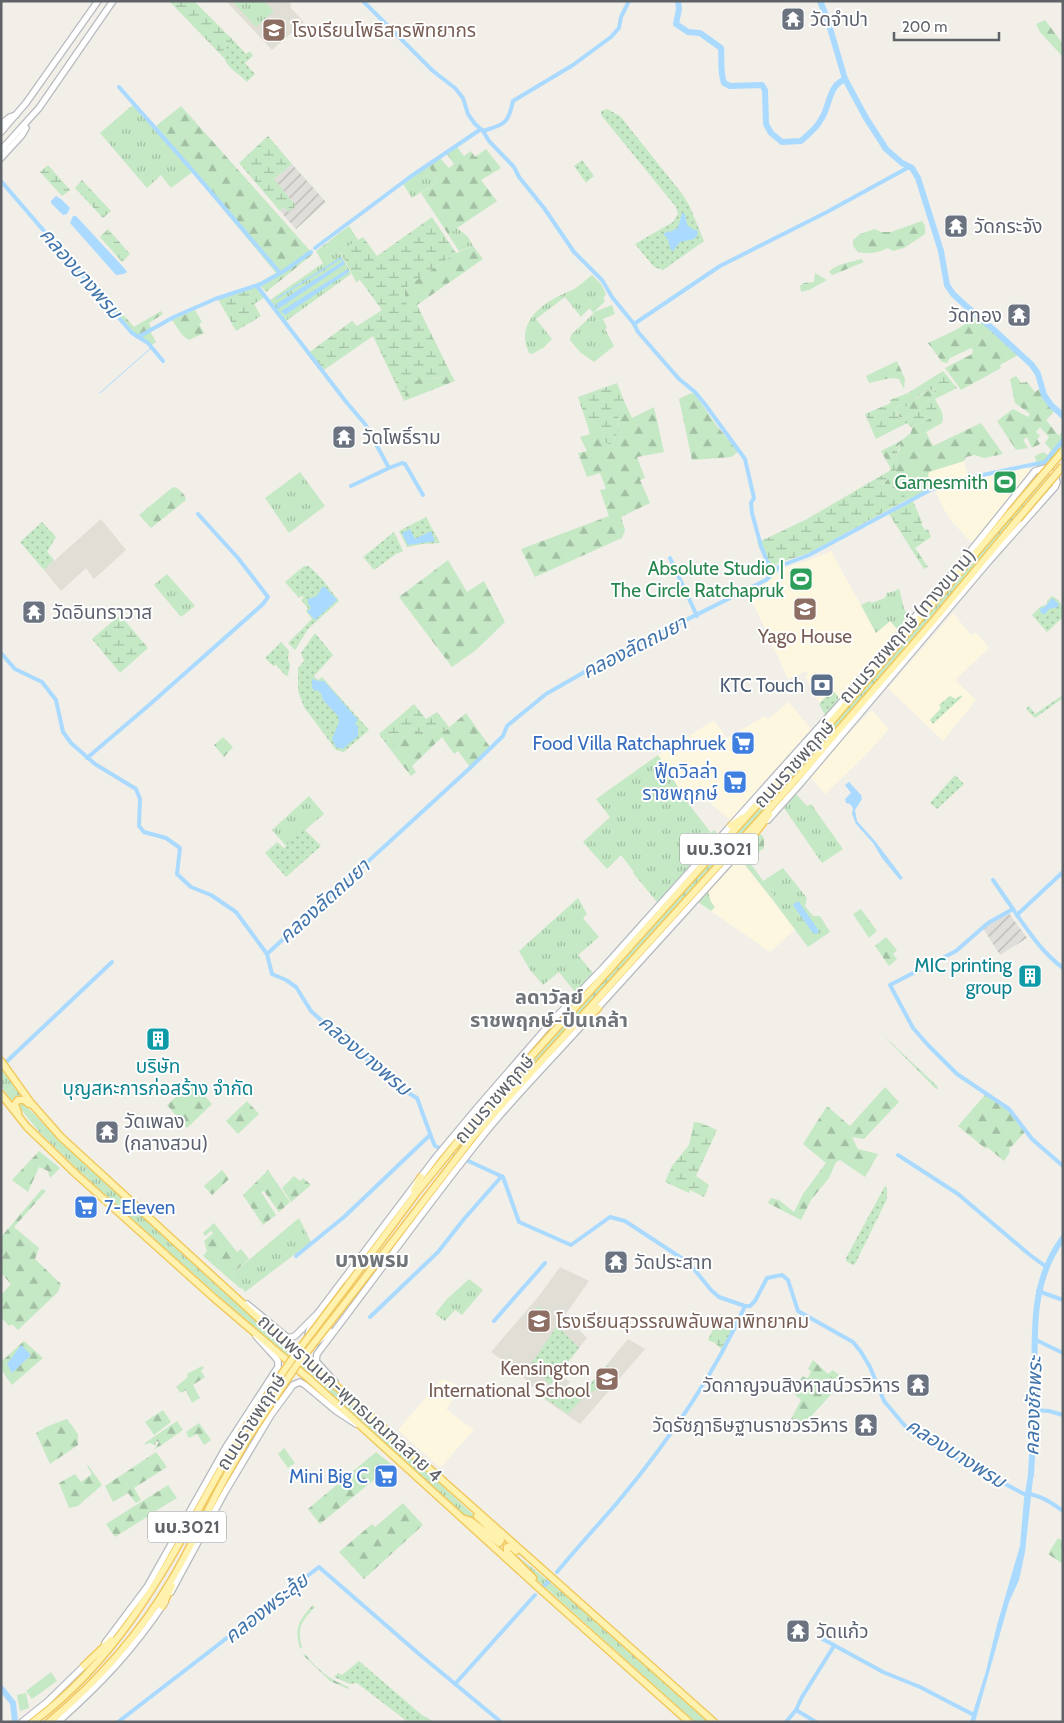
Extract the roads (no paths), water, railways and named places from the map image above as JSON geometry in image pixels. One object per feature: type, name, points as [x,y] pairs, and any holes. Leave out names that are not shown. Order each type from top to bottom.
[{"type":"main road","points":[[1,132],[18,114],[98,1]]},
{"type":"main road","points":[[1,150],[29,121],[60,80],[113,1]]},
{"type":"main road","points":[[1,124],[18,114]]},
{"type":"main road","points":[[1,158],[22,135],[29,121]]},
{"type":"main road","name":"ถนนราชพฤกษ์","points":[[1007,512],[1063,451]]},
{"type":"main road","name":"ถนนราชพฤกษ์","points":[[49,1722],[81,1694],[121,1651],[155,1605],[184,1559],[218,1489],[247,1439],[296,1366],[498,1109],[799,776],[1063,466]]},
{"type":"main road","name":"ถนนราชพฤกษ์","points":[[33,1722],[97,1663],[132,1620],[173,1555],[241,1434],[287,1366],[398,1219],[439,1159],[462,1136],[558,1026],[779,782],[971,559],[1037,469],[1045,468],[1056,475],[1057,482],[1055,487],[1018,528]]},
{"type":"main road","name":"ถนนราชพฤกษ์ (ทางขนาน)","points":[[318,1313],[421,1177],[439,1159],[445,1146],[554,1020],[731,826],[1007,512]]},
{"type":"main road","name":"ถนนราชพฤกษ์ (ทางขนาน)","points":[[466,1151],[801,783],[1018,528]]},
{"type":"main road","points":[[994,556],[1006,534]]},
{"type":"main road","points":[[917,615],[922,612],[966,562],[971,559]]},
{"type":"main road","points":[[749,841],[799,776]]},
{"type":"main road","points":[[731,826],[738,822],[773,785],[779,782]]},
{"type":"main road","points":[[558,1026],[559,1021],[600,974],[603,968]]},
{"type":"main road","points":[[564,1038],[598,1008]]},
{"type":"main road","name":"ถนนพรานนก-พุทธมณฑลสาย 4","points":[[1,1061],[41,1115],[61,1137],[291,1348],[349,1397],[714,1722]]},
{"type":"main road","name":"ถนนพรานนก-พุทธมณฑลสาย 4","points":[[1,1094],[27,1127],[76,1175],[247,1327],[308,1378],[689,1722]]},
{"type":"main road","points":[[27,1127],[16,1108],[15,1104],[18,1100],[24,1100],[41,1115]]},
{"type":"main road","name":"นบ.3021","points":[[349,1397],[316,1361],[317,1354],[429,1205],[454,1166]]},
{"type":"main road","points":[[398,1219],[399,1212],[421,1177]]},
{"type":"main road","name":"นบ.3021","points":[[237,1297],[288,1338],[298,1333],[318,1313]]},
{"type":"main road","points":[[318,1313],[317,1320],[307,1335],[309,1341],[314,1343],[320,1342],[336,1328]]},
{"type":"main road","name":"ถนนราชพฤกษ์","points":[[22,1722],[47,1702],[84,1666],[122,1622],[147,1587],[222,1454],[278,1364],[275,1357],[247,1327]]},
{"type":"main road","points":[[255,1402],[272,1379],[277,1376],[283,1377],[286,1387],[271,1415]]},
{"type":"main road","name":"ถนนราชพฤกษ์","points":[[58,1722],[110,1674],[137,1642],[183,1572],[226,1492],[271,1415],[293,1384],[300,1382],[342,1416],[358,1425]]},
{"type":"main road","points":[[462,1518],[471,1520],[498,1543],[501,1542],[500,1538],[478,1517],[472,1506]]},
{"type":"main road","points":[[538,1587],[533,1578],[507,1552],[507,1547],[510,1546],[535,1567],[546,1572]]},
{"type":"main road","points":[[162,1606],[184,1559]]},
{"type":"main road","points":[[84,1666],[132,1620]]},
{"type":"water","points":[[56,196],[70,208],[67,214],[63,215],[51,203]]},
{"type":"water","points":[[682,213],[685,214],[687,225],[697,230],[698,234],[694,239],[680,242],[673,251],[670,249],[668,240],[663,234],[678,228]]},
{"type":"water","points":[[73,216],[76,216],[127,272],[116,275],[70,223]]},
{"type":"water","points":[[341,257],[345,264],[278,309],[276,304],[342,262],[341,259],[276,298]]},
{"type":"water","points":[[348,269],[349,272],[285,315],[281,311]]},
{"type":"water","points":[[410,529],[415,539],[431,531],[435,541],[408,545],[402,533]]},
{"type":"water","points":[[322,587],[325,587],[337,600],[315,620],[307,611],[311,608],[308,599],[317,596]]},
{"type":"water","points":[[1052,598],[1059,604],[1058,607],[1049,609],[1045,614],[1042,614],[1041,608],[1045,607]]},
{"type":"water","points":[[312,679],[324,681],[358,720],[355,723],[358,727],[358,736],[343,749],[336,747],[332,739],[339,722],[338,716],[323,700],[321,693],[312,688]]},
{"type":"water","points":[[849,782],[861,795],[862,799],[855,810],[857,821],[903,878],[900,880],[882,858],[873,843],[856,824],[852,814],[853,808],[850,804],[846,803],[845,799],[851,793],[845,785]]},
{"type":"water","points":[[799,902],[819,931],[817,934],[813,933],[793,905]]},
{"type":"water","points":[[21,1345],[31,1355],[12,1373],[7,1364]]},
{"type":"water","points":[[1029,1469],[1034,1469],[1025,1552],[1019,1580],[1009,1602],[975,1722],[970,1722],[1020,1546]]},
{"type":"waterway","points":[[363,1],[433,71],[455,88],[463,98],[468,114],[475,124],[514,167],[519,177],[544,208],[574,252],[602,280],[638,332],[679,379],[695,392],[745,459],[754,498],[751,503],[752,513],[761,546],[774,572]]},
{"type":"waterway","points":[[483,131],[504,122],[509,115],[513,101],[573,65],[611,37],[619,28],[621,17],[629,1]]},
{"type":"waterway","points":[[678,1],[679,9],[676,24],[688,32],[700,33],[721,48],[724,83],[730,86],[762,85],[765,90],[766,124],[771,133],[782,142],[801,141],[814,129],[823,115],[835,87],[845,79]]},
{"type":"waterway","points":[[820,1],[845,79],[866,118],[886,149],[902,163],[912,168],[918,178],[941,251],[947,285],[953,294],[1032,365],[1038,374],[1044,395],[1051,405],[1063,416]]},
{"type":"waterway","points":[[119,87],[280,273]]},
{"type":"waterway","points":[[315,248],[410,177],[481,129]]},
{"type":"waterway","points":[[634,324],[720,266],[827,212],[909,167]]},
{"type":"waterway","name":"คลองบางพรม","points":[[1,181],[132,333],[148,343],[163,361]]},
{"type":"waterway","points":[[138,337],[174,317],[215,299],[261,284],[311,252]]},
{"type":"waterway","points":[[257,286],[365,424],[389,468],[402,463],[405,464],[423,495]]},
{"type":"waterway","points":[[100,393],[152,347]]},
{"type":"waterway","name":"คลองลัดถมยา","points":[[267,954],[470,768],[503,736],[507,726],[546,694],[602,662],[766,580],[780,566],[809,555],[930,490],[978,476],[1045,462],[1063,440]]},
{"type":"waterway","points":[[351,486],[389,468]]},
{"type":"waterway","points":[[87,758],[263,604],[268,597],[238,558],[198,514]]},
{"type":"waterway","points":[[670,558],[697,616]]},
{"type":"waterway","name":"คลองบางพรม","points":[[1,653],[15,669],[42,682],[56,700],[63,732],[71,743],[95,764],[136,789],[140,799],[139,826],[144,832],[166,838],[180,848],[177,874],[191,887],[211,895],[236,912],[267,954],[272,974],[296,987],[311,1011],[322,1021],[342,1031],[369,1062],[396,1086],[417,1098],[435,1146],[443,1149]]},
{"type":"waterway","points":[[1063,872],[1017,915],[1013,909],[988,923],[956,951],[890,985],[913,1028],[928,1045],[957,1074],[1009,1109],[1032,1139],[1063,1166]]},
{"type":"waterway","points":[[993,880],[1013,909]]},
{"type":"waterway","points":[[1017,915],[1043,950],[1063,968]]},
{"type":"waterway","points":[[3,1065],[112,962]]},
{"type":"waterway","points":[[296,1256],[344,1217],[430,1135]]},
{"type":"waterway","name":"คลองบางพรม","points":[[449,1152],[503,1177],[519,1222],[571,1245],[610,1217],[625,1221],[689,1263],[719,1297],[745,1306],[750,1306],[755,1301],[767,1278],[782,1275],[788,1280],[798,1311],[853,1342],[870,1367],[884,1401],[906,1427],[952,1456],[1028,1496]]},
{"type":"waterway","points":[[898,1155],[958,1194],[1045,1266]]},
{"type":"waterway","points":[[370,1317],[438,1252],[502,1176]]},
{"type":"waterway","name":"คลองชักพระ","points":[[1031,1475],[1035,1407],[1035,1319],[1043,1277],[1051,1257],[1063,1238]]},
{"type":"waterway","points":[[494,1321],[545,1263]]},
{"type":"waterway","points":[[1038,1291],[1063,1300]]},
{"type":"waterway","points":[[557,1572],[654,1457],[688,1409],[719,1359],[745,1306]]},
{"type":"waterway","points":[[1034,1339],[1063,1353]]},
{"type":"waterway","points":[[1034,1410],[1049,1411],[1063,1415]]},
{"type":"waterway","points":[[1030,1494],[1047,1501],[1063,1511]]},
{"type":"waterway","name":"คลองพระลุ้ย","points":[[118,1722],[319,1567],[501,1722]]},
{"type":"waterway","points":[[544,1586],[549,1581]]},
{"type":"waterway","points":[[455,1684],[535,1595]]},
{"type":"waterway","points":[[819,1637],[883,1672],[920,1687],[974,1715]]},
{"type":"waterway","points":[[786,1722],[796,1710],[834,1646]]},
{"type":"waterway","points":[[1,1688],[13,1703],[15,1722]]},
{"type":"waterway","points":[[796,1710],[816,1722]]},
{"type":"place","name":"วัดจำปา","points":[[793,19]]},
{"type":"place","name":"โรงเรียนโพธิสารพิทยากร","points":[[274,30]]},
{"type":"place","name":"วัดกระจัง","points":[[956,226]]},
{"type":"place","name":"วัดทอง","points":[[1019,315]]},
{"type":"place","name":"วัดโพธิ์ราม","points":[[344,437]]},
{"type":"place","name":"Gamesmith","points":[[1005,482]]},
{"type":"place","name":"Absolute Studio | The Circle Ratchapruk","points":[[801,579]]},
{"type":"place","name":"Yago House","points":[[805,609]]},
{"type":"place","name":"วัดอินทราวาส","points":[[34,612]]},
{"type":"place","name":"KTC Touch","points":[[822,685]]},
{"type":"place","name":"Food Villa Ratchaphruek","points":[[743,743]]},
{"type":"place","name":"ฟู้ดวิลล่า ราชพฤกษ์","points":[[735,782]]},
{"type":"place","name":"MIC printing group","points":[[1030,976]]},
{"type":"place","name":"บริษัท บุญสหะการก่อสร้าง จำกัด","points":[[158,1039]]},
{"type":"place","name":"วัดเพลง (กลางสวน)","points":[[107,1132]]},
{"type":"place","name":"7-Eleven","points":[[86,1207]]},
{"type":"place","name":"วัดประสาท","points":[[616,1262]]},
{"type":"place","name":"โรงเรียนสุวรรณพลับพลาพิทยาคม","points":[[539,1321]]},
{"type":"place","name":"Kensington International School","points":[[607,1379]]},
{"type":"place","name":"วัดกาญจนสิงหาสน์วรวิหาร","points":[[918,1385]]},
{"type":"place","name":"วัดรัชฎาธิษฐานราชวรวิหาร","points":[[866,1425]]},
{"type":"place","name":"Mini Big C","points":[[386,1476]]},
{"type":"place","name":"วัดแก้ว","points":[[798,1631]]},
{"type":"district","name":"ลดาวัลย์ ราชพฤกษ์-ปิ่นเกล้า","points":[[549,1008]]},
{"type":"district","name":"บางพรม","points":[[372,1259]]}]
